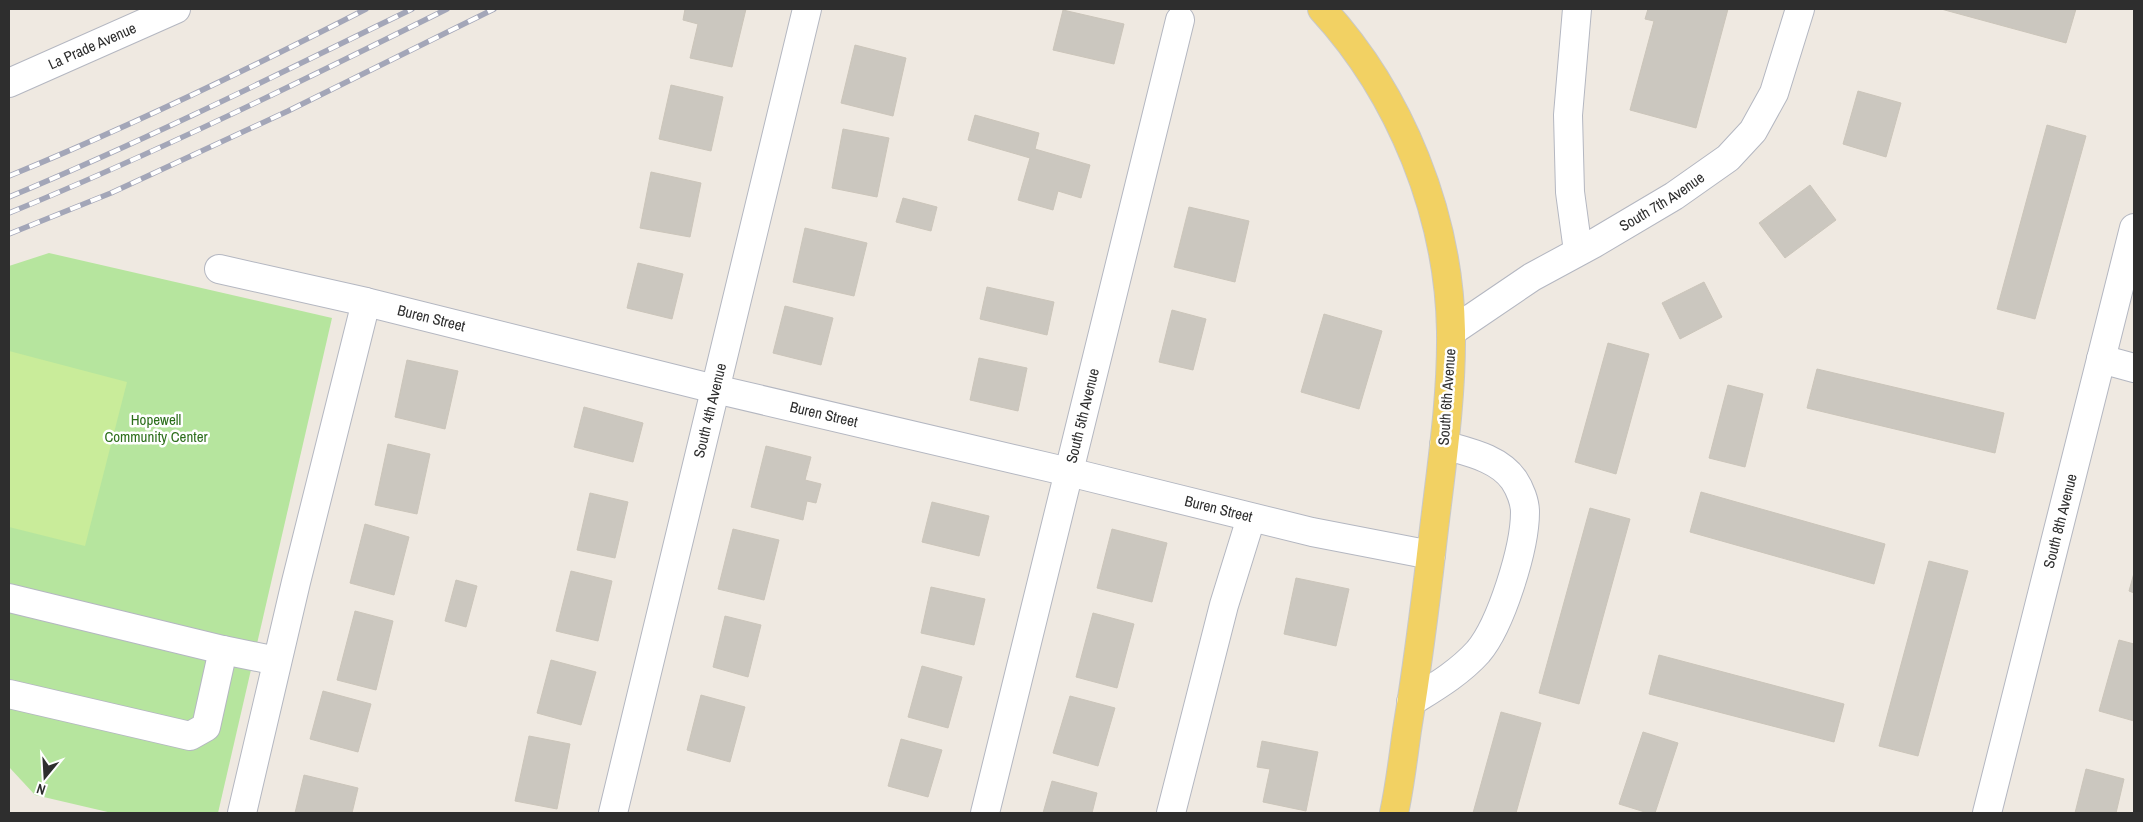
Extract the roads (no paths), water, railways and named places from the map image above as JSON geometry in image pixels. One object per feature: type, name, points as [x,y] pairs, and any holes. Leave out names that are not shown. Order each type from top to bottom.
[{"type":"main road","name":"South 6th Avenue","points":[[1322,9],[1371,72],[1396,115],[1420,171],[1438,229],[1448,289],[1451,332],[1444,445],[1422,634],[1394,813]]},
{"type":"street","name":"La Prade Avenue","points":[[9,83],[176,9]]},
{"type":"street","name":"South 4th Avenue","points":[[613,813],[807,9]]},
{"type":"street","points":[[1577,9],[1568,115],[1570,192],[1578,251]]},
{"type":"street","name":"South 7th Avenue","points":[[1451,332],[1532,277],[1674,196],[1728,158],[1753,131],[1774,93],[1800,9]]},
{"type":"street","name":"South 5th Avenue","points":[[986,813],[1180,20]]},
{"type":"street","name":"South 8th Avenue","points":[[1987,813],[2134,228]]},
{"type":"street","name":"Buren Street","points":[[219,268],[366,302],[715,389],[1069,472],[1251,518],[1431,555]]},
{"type":"street","points":[[242,813],[366,302]]},
{"type":"street","points":[[2101,359],[2134,368]]},
{"type":"street","points":[[1411,702],[1458,671],[1479,651],[1505,599],[1520,544],[1525,512],[1514,479],[1500,467],[1484,457],[1444,445]]},
{"type":"street","points":[[1171,813],[1224,605],[1251,518]]},
{"type":"street","points":[[9,598],[278,662]]},
{"type":"street","points":[[9,694],[190,736],[206,727],[223,650]]},
{"type":"railway","points":[[9,176],[189,96],[366,9]]},
{"type":"railway","points":[[9,197],[162,130],[412,9]]},
{"type":"railway","points":[[9,213],[175,141],[447,9]]},
{"type":"railway","points":[[9,234],[111,193],[288,111],[494,9]]},
{"type":"park label","name":"Hopewell Community Center","points":[[156,428]]}]
